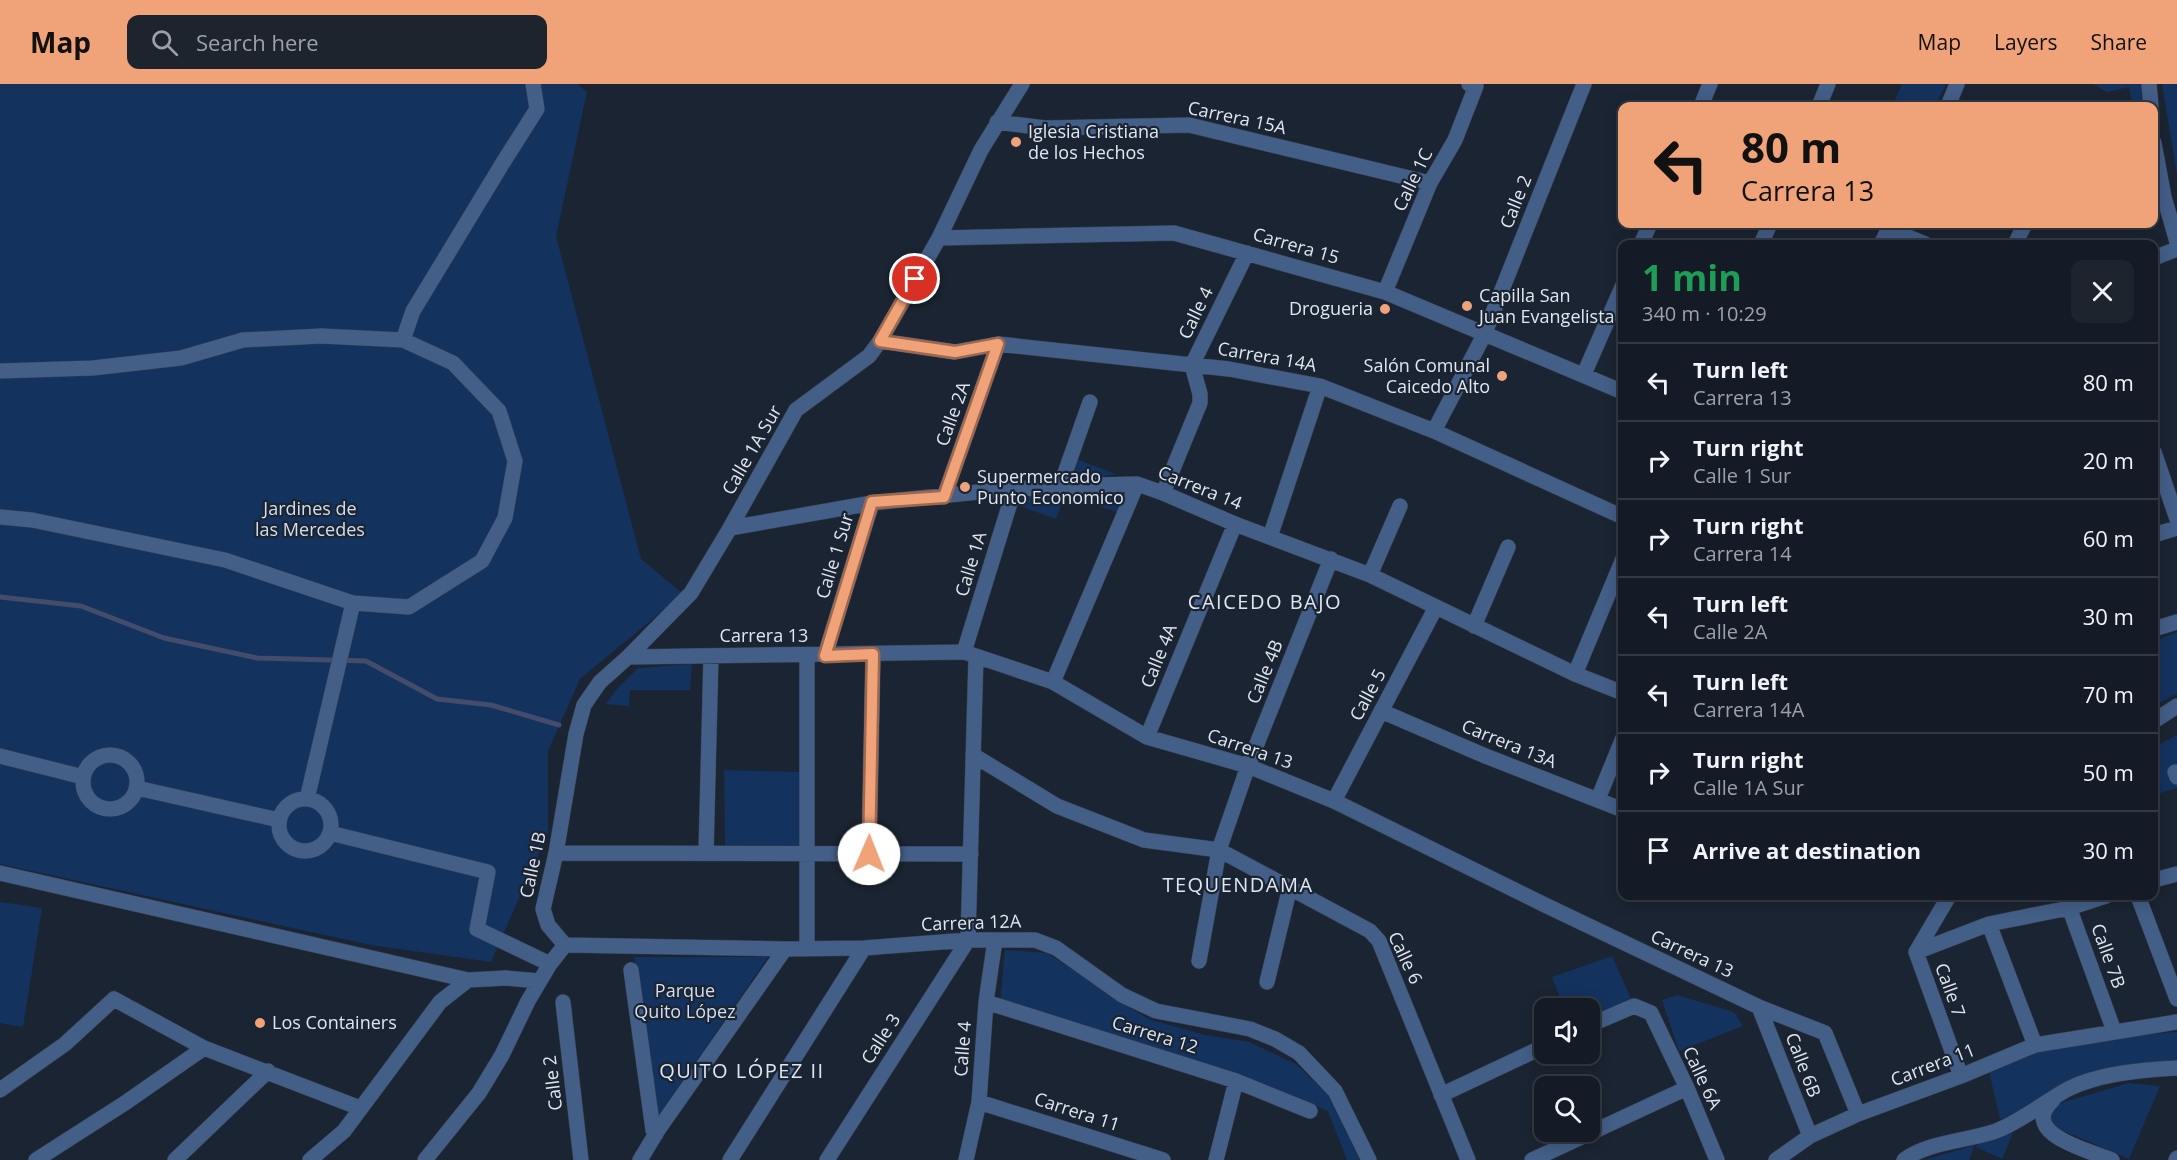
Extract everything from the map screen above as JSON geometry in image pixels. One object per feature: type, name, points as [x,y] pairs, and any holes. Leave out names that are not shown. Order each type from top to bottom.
[{"type":"street","points":[[403,340],[413,310],[537,109],[533,84]]},
{"type":"street","name":"Calle 1A Sur","points":[[628,657],[691,593],[796,410],[869,356],[880,341],[939,238],[981,150],[1022,84]]},
{"type":"street","name":"Calle 2","points":[[1484,335],[1584,84]]},
{"type":"street","points":[[1703,102],[1710,84]]},
{"type":"street","points":[[1821,102],[1828,84]]},
{"type":"street","points":[[1949,102],[1956,84]]},
{"type":"street","points":[[2149,84],[2151,102]]},
{"type":"street","name":"Calle 1C","points":[[1385,292],[1430,183],[1455,140],[1473,85]]},
{"type":"street","name":"Carrera 15A","points":[[997,122],[1045,128],[1189,124],[1430,183]]},
{"type":"street","points":[[2158,164],[2177,242]]},
{"type":"street","points":[[1894,228],[1917,240]]},
{"type":"street","name":"Carrera 15","points":[[939,238],[1174,233],[1385,292],[1618,390]]},
{"type":"street","points":[[2158,256],[2177,249]]},
{"type":"street","name":"Calle 4","points":[[1163,493],[1200,403],[1200,394],[1192,365],[1247,253]]},
{"type":"street","points":[[1584,374],[1618,296]]},
{"type":"street","points":[[1434,431],[1484,335]]},
{"type":"street","points":[[0,371],[93,368],[181,358],[243,340],[321,336],[403,340],[453,363],[499,411],[515,461],[505,518],[482,561],[409,607],[353,603],[225,560],[32,520],[0,517]]},
{"type":"street","name":"Carrera 14A","points":[[880,341],[955,352],[998,344],[1229,369],[1320,386],[1434,431],[1618,515]]},
{"type":"street","name":"Calle 2A","points":[[944,497],[998,344]]},
{"type":"street","points":[[1270,537],[1320,386]]},
{"type":"street","points":[[1059,490],[1090,402]]},
{"type":"street","points":[[2158,464],[2177,519]]},
{"type":"street","points":[[1053,682],[1137,484]]},
{"type":"street","name":"Carrera 14","points":[[730,528],[872,502],[944,497],[1017,488],[1059,490],[1097,485],[1137,484],[1370,575],[1575,674],[1618,691]]},
{"type":"street","name":"Calle 1A","points":[[968,940],[974,756],[970,654],[1010,503],[1017,488]]},
{"type":"street","name":"Calle 1 Sur","points":[[825,656],[872,502]]},
{"type":"street","points":[[1370,575],[1400,506]]},
{"type":"street","name":"Calle 4A","points":[[1147,737],[1235,524]]},
{"type":"street","points":[[2158,534],[2177,528]]},
{"type":"street","points":[[1474,626],[1508,548]]},
{"type":"street","name":"Calle 4B","points":[[1199,961],[1220,849],[1248,766],[1331,559]]},
{"type":"street","points":[[1575,674],[1618,571]]},
{"type":"street","points":[[307,799],[353,603]]},
{"type":"street","name":"Calle 5","points":[[1334,801],[1436,607]]},
{"type":"street","points":[[2158,628],[2177,622]]},
{"type":"street","points":[[869,854],[873,654]]},
{"type":"street","name":"Carrera 13","points":[[628,657],[970,654],[1053,682],[1147,737],[1248,766],[1334,801],[1759,1008],[1825,1033],[1858,1114]]},
{"type":"street","points":[[706,854],[711,656]]},
{"type":"street","points":[[807,656],[807,949]]},
{"type":"street","name":"Calle 1B","points":[[565,945],[548,925],[543,909],[556,854],[576,734],[584,705],[600,682],[628,657]]},
{"type":"street","points":[[2158,718],[2177,706]]},
{"type":"street","name":"Carrera 13A","points":[[1381,711],[1483,755],[1618,808]]},
{"type":"street","points":[[1598,800],[1618,750]]},
{"type":"street","points":[[102,755],[119,756],[134,768],[138,778],[137,788],[126,805],[107,809],[98,806],[86,795],[83,777],[89,765],[102,755]]},
{"type":"street","points":[[0,756],[83,777]]},
{"type":"street","points":[[974,756],[1056,806],[1144,840],[1220,849]]},
{"type":"street","points":[[137,788],[279,820]]},
{"type":"street","points":[[307,799],[317,802],[328,812],[332,824],[326,841],[320,847],[300,851],[285,842],[280,834],[279,820],[287,806],[295,801],[307,799]]},
{"type":"street","points":[[330,833],[488,872],[477,929],[550,964]]},
{"type":"street","name":"Calle 6","points":[[1220,849],[1360,924],[1378,941],[1468,1160]]},
{"type":"street","points":[[556,854],[971,854]]},
{"type":"street","points":[[0,873],[468,980],[506,978],[539,981]]},
{"type":"street","points":[[2158,879],[2177,874]]},
{"type":"street","points":[[1267,982],[1290,887]]},
{"type":"street","points":[[1916,952],[1947,900]]},
{"type":"street","points":[[2140,900],[2177,999]]},
{"type":"street","points":[[1916,952],[1989,924],[2067,902]]},
{"type":"street","name":"Calle 7B","points":[[2067,902],[2114,1031]]},
{"type":"street","points":[[1989,924],[2035,1045]]},
{"type":"street","name":"Carrera 12A","points":[[565,945],[807,949],[864,948],[968,940],[1035,940],[1056,948],[1122,995],[1156,1011],[1250,1029],[1275,1039],[1299,1053],[1335,1091],[1369,1160]]},
{"type":"street","name":"Calle 3","points":[[827,1160],[968,940]]},
{"type":"street","name":"Calle 4","points":[[966,1160],[979,1102],[986,1002],[995,940]]},
{"type":"street","points":[[425,1160],[479,1093],[502,1055],[539,981],[565,945]]},
{"type":"street","points":[[730,1160],[864,948]]},
{"type":"street","points":[[640,1160],[785,949]]},
{"type":"street","name":"Calle 7","points":[[1916,952],[1961,1076]]},
{"type":"street","points":[[631,970],[653,1130],[656,1134]]},
{"type":"street","points":[[310,1160],[344,1131],[440,1002],[468,980]]},
{"type":"street","points":[[0,1090],[65,1044],[114,999],[204,1048],[360,1108]]},
{"type":"street","name":"Calle 2","points":[[563,1002],[581,1160]]},
{"type":"street","name":"Carrera 12","points":[[986,1002],[1236,1081],[1310,1111]]},
{"type":"street","name":"Calle 6A","points":[[1600,1021],[1634,1006],[1651,1013],[1687,1088],[1717,1160]]},
{"type":"street","name":"Calle 6B","points":[[1759,1008],[1810,1136]]},
{"type":"street","points":[[2114,1031],[2177,1022]]},
{"type":"street","name":"Carrera 11","points":[[1778,1160],[1810,1136],[1858,1114],[1961,1076],[2035,1045],[2114,1031]]},
{"type":"street","points":[[36,1160],[125,1103],[204,1048]]},
{"type":"street","points":[[1441,1095],[1534,1051]]},
{"type":"street","points":[[1904,1160],[1930,1148],[2000,1130],[2060,1094],[2095,1080],[2177,1068]]},
{"type":"street","points":[[175,1160],[268,1071]]},
{"type":"street","points":[[1216,1160],[1236,1081]]},
{"type":"street","points":[[1532,1160],[1687,1088]]},
{"type":"street","points":[[2060,1094],[2050,1102],[2045,1112],[2044,1122],[2048,1130],[2060,1140],[2112,1160]]},
{"type":"street","name":"Carrera 11","points":[[979,1102],[1163,1160]]},
{"type":"green space","name":"Jardines de las Mercedes","points":[[0,84],[577,84],[587,92],[556,236],[641,559],[683,594],[580,679],[548,751],[548,832],[491,962],[371,945],[0,864]]},
{"type":"green space","points":[[1902,84],[1946,84],[1937,102],[1894,102]]},
{"type":"green space","points":[[2093,84],[2143,84],[2145,102],[2131,102],[2129,87],[2107,92]]},
{"type":"green space","points":[[2162,84],[2177,84],[2177,175]]},
{"type":"green space","points":[[1076,459],[1116,474],[1065,483]]},
{"type":"green space","points":[[1097,486],[1125,486],[1118,512],[1092,504]]},
{"type":"green space","points":[[1018,489],[1066,491],[1056,519],[1011,503]]},
{"type":"green space","points":[[2177,632],[2177,694],[2158,703],[2158,639]]},
{"type":"green space","points":[[692,664],[690,690],[630,690],[629,706],[606,704],[616,690],[638,668]]},
{"type":"green space","points":[[2177,735],[2177,788],[2158,794],[2158,745]]},
{"type":"green space","points":[[724,770],[800,772],[802,847],[725,848]]},
{"type":"green space","points":[[0,902],[42,908],[23,1027],[0,1023]]},
{"type":"green space","points":[[1005,950],[1047,953],[1151,1020],[1205,1035],[1249,1042],[1296,1064],[1327,1093],[1360,1160],[1347,1160],[1328,1111],[1207,1064],[1084,1026],[1000,1004]]},
{"type":"green space","points":[[1612,956],[1632,1001],[1600,1015],[1600,998],[1560,998],[1552,977]]},
{"type":"green space","name":"Parque Quito López","points":[[634,957],[768,957],[657,1118]]},
{"type":"green space","points":[[1677,995],[1734,1012],[1743,1026],[1679,1051],[1662,1000]]},
{"type":"green space","points":[[2177,1032],[2177,1063],[2140,1064],[2020,1114],[2000,1119],[1989,1071],[2033,1053],[2123,1036]]},
{"type":"green space","points":[[2129,1083],[2160,1086],[2129,1159],[2052,1126],[2050,1114],[2057,1104]]},
{"type":"green space","points":[[2013,1133],[2002,1159],[1976,1147],[1981,1141]]},
{"type":"green space","points":[[1975,1145],[1969,1160],[1924,1160]]},
{"type":"waterway","points":[[0,597],[81,606],[164,638],[257,658],[366,661],[437,699],[491,705],[559,725]]},
{"type":"place","name":"Iglesia Cristiana de los Hechos","points":[[1016,142]]},
{"type":"place","name":"Capilla San Juan Evangelista","points":[[1467,306]]},
{"type":"place","name":"Drogueria","points":[[1385,309]]},
{"type":"place","name":"Salón Comunal Caicedo Alto","points":[[1502,376]]},
{"type":"place","name":"Supermercado Punto Economico","points":[[965,487]]},
{"type":"place","name":"Los Containers","points":[[260,1023]]},
{"type":"district","name":"CAICEDO BAJO","points":[[1265,602]]},
{"type":"district","name":"TEQUENDAMA","points":[[1238,885]]},
{"type":"district","name":"QUITO LÓPEZ II","points":[[742,1071]]},
{"type":"route","points":[[869,854],[873,654],[825,656],[872,502],[944,497],[998,344],[955,352],[880,341],[915,279]]}]
